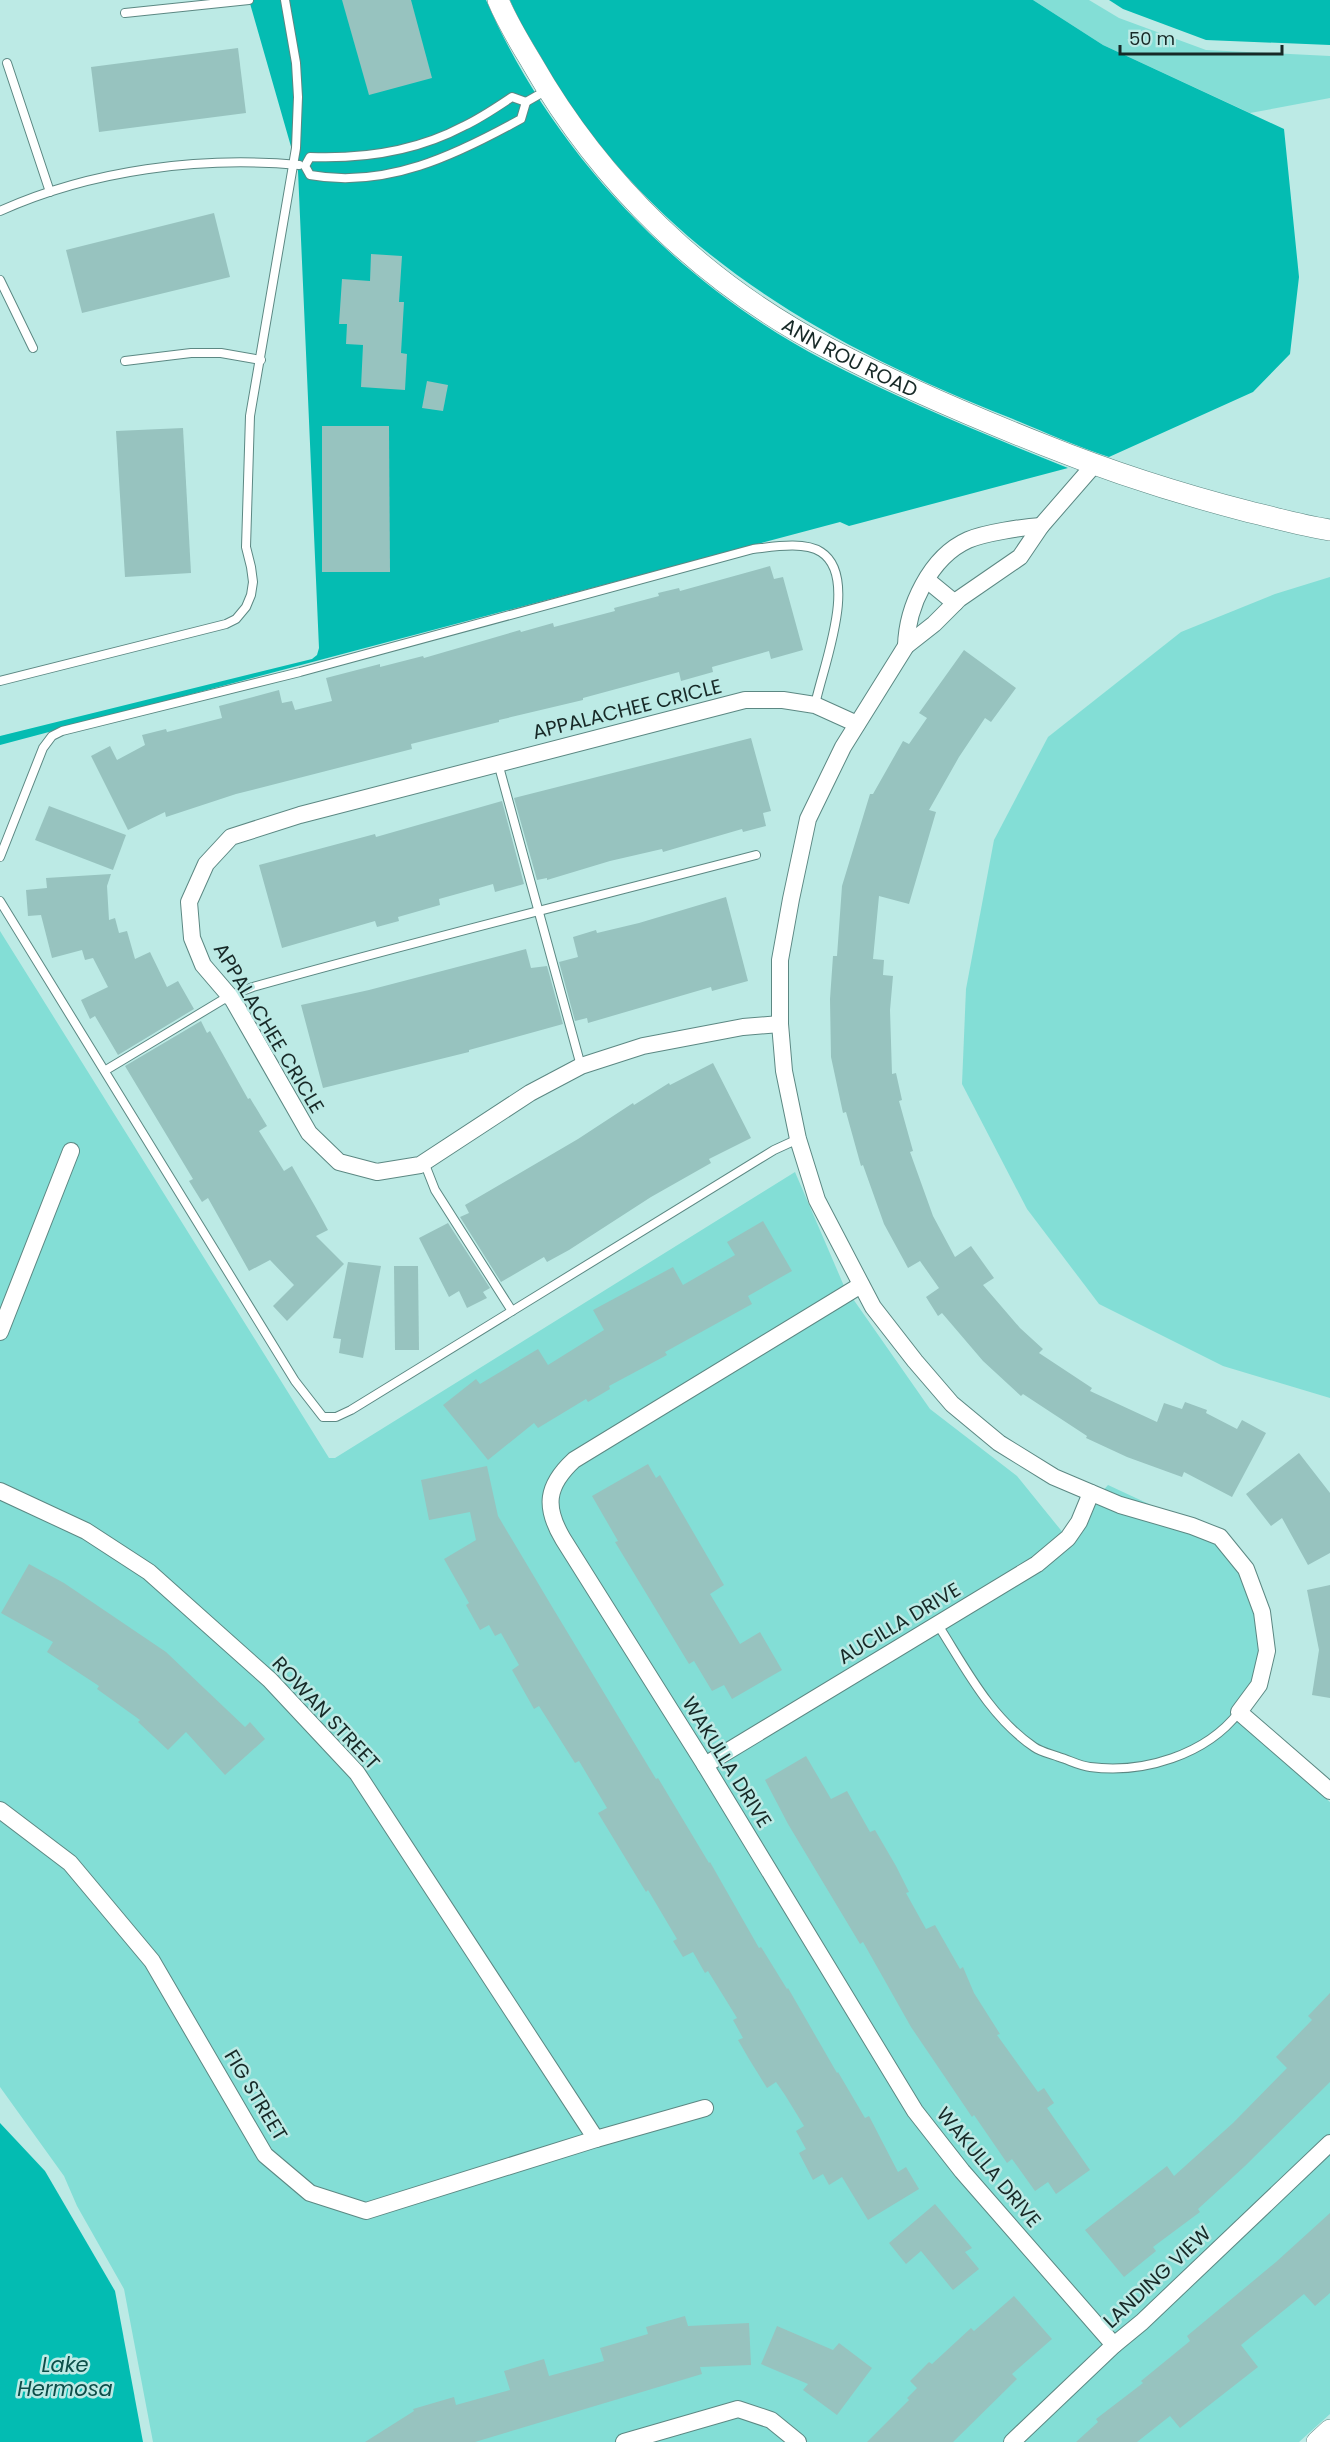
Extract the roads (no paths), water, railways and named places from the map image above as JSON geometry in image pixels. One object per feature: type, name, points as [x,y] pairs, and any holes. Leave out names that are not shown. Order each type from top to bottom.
[{"type":"street","name":"ANN ROU ROAD","points":[[498,0],[505,18],[547,90],[592,155],[651,220],[707,269],[777,318],[827,348],[950,407],[1094,465],[1208,501],[1330,530]]},
{"type":"street","points":[[1094,465],[1041,526],[1020,557],[982,581],[906,646],[843,747],[808,819],[780,960],[780,1024],[784,1071],[798,1139],[817,1200],[873,1307],[952,1404],[999,1443],[1054,1477],[1091,1493],[1220,1537],[1246,1569],[1262,1612],[1266,1651],[1259,1685],[1239,1712],[1330,1791]]},
{"type":"street","points":[[906,646],[906,628],[918,594],[938,562],[968,540],[1041,526]]},
{"type":"street","points":[[927,580],[955,603]]},
{"type":"street","name":"APPALACHEE CRICLE","points":[[780,1024],[747,1026],[643,1046],[581,1066],[530,1093],[420,1165],[377,1173],[339,1162],[309,1133],[268,1059],[229,996],[203,965],[192,938],[189,902],[206,864],[231,837],[300,815],[745,700],[783,700],[815,705],[857,724]]},
{"type":"street","points":[[0,1332],[70,1151]]},
{"type":"street","name":"WAKULLA DRIVE","points":[[861,1285],[574,1460],[564,1470],[552,1489],[550,1508],[555,1525],[705,1765],[890,2073],[915,2110],[963,2171],[1114,2345]]},
{"type":"street","name":"ROWAN STREET","points":[[0,1491],[86,1531],[148,1572],[270,1680],[357,1773],[596,2139]]},
{"type":"street","name":"AUCILLA DRIVE","points":[[705,1765],[1037,1564],[1068,1538],[1091,1493]]},
{"type":"street","name":"FIG STREET","points":[[0,1810],[70,1863],[152,1961],[264,2154],[310,2193],[366,2211],[596,2139],[705,2108]]},
{"type":"street","name":"LANDING VIEW","points":[[1012,2442],[1330,2143]]},
{"type":"street","points":[[624,2442],[738,2409],[771,2420],[798,2442]]},
{"type":"street","points":[[1317,2442],[1330,2430]]},
{"type":"lane","points":[[125,13],[249,0]]},
{"type":"lane","points":[[0,681],[226,624],[236,619],[246,607],[253,582],[246,547],[250,416],[294,165],[298,116],[296,63],[285,0]]},
{"type":"lane","points":[[7,63],[50,192]]},
{"type":"lane","points":[[305,166],[310,175],[332,179],[369,177],[404,171],[454,154],[521,119],[526,102],[547,90]]},
{"type":"lane","points":[[305,166],[310,157],[348,158],[406,148],[464,126],[512,97],[526,102]]},
{"type":"lane","points":[[0,211],[70,185],[149,169],[237,162],[305,166]]},
{"type":"lane","points":[[0,280],[33,348]]},
{"type":"lane","points":[[125,361],[191,353],[221,353],[261,360]]},
{"type":"lane","points":[[0,857],[43,748],[52,736],[62,731],[300,672],[753,549],[793,545],[820,551],[837,571],[839,587],[837,610],[815,705]]},
{"type":"lane","points":[[498,763],[581,1066]]},
{"type":"lane","points":[[106,1071],[229,996],[253,987],[421,940],[540,912],[756,855]]},
{"type":"lane","points":[[0,901],[295,1381],[323,1417],[336,1417],[351,1410],[774,1150],[798,1139]]},
{"type":"lane","points":[[424,1162],[435,1190],[512,1311]]},
{"type":"lane","points":[[938,1625],[990,1707],[1035,1749],[1089,1767],[1133,1767],[1168,1760],[1202,1744],[1233,1720],[1239,1712]]},
{"type":"water","points":[[1109,0],[1330,0],[1330,45],[1206,40],[1123,9]]},
{"type":"water","name":"Lake Hermosa","points":[[0,2123],[45,2171],[115,2291],[143,2442],[0,2442]]}]
